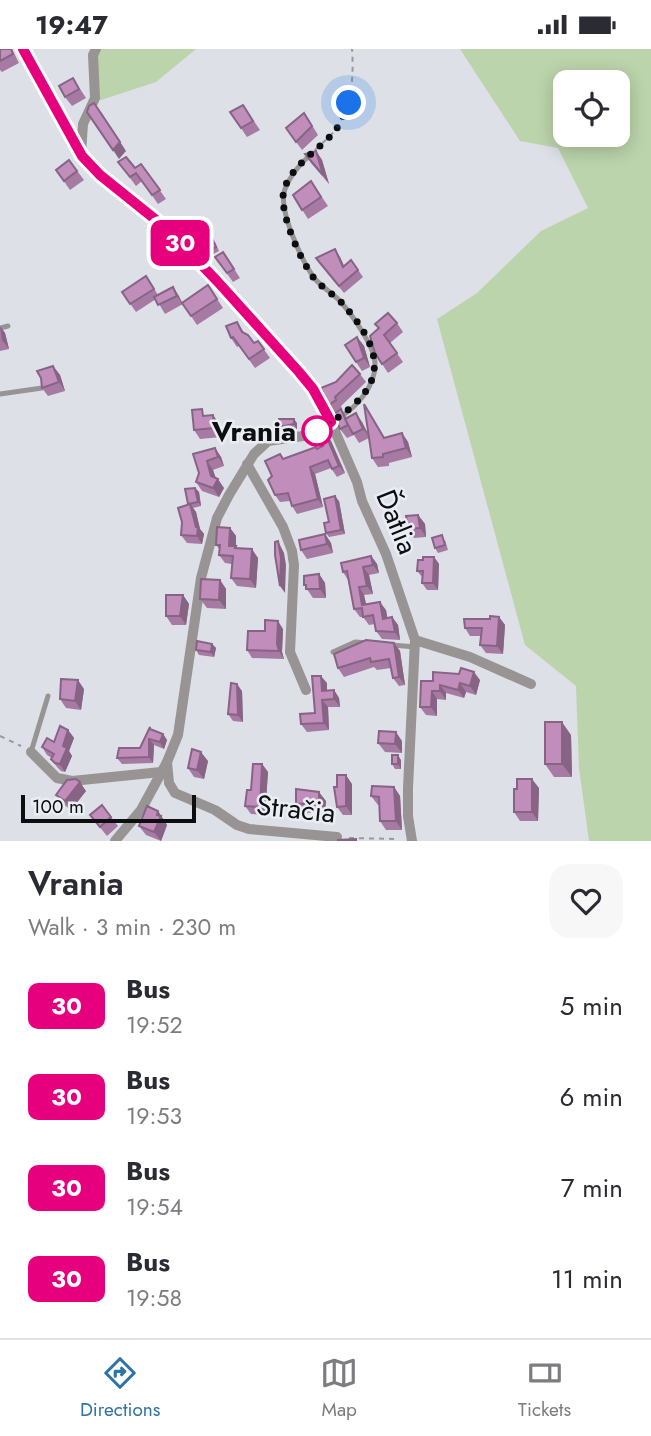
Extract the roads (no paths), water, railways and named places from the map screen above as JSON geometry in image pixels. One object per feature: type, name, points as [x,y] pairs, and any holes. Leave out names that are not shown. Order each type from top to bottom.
[{"type":"street","name":"Ďatlia","points":[[23,49],[82,156],[100,175],[166,228],[217,281],[313,389],[331,422],[386,554],[416,643],[408,787],[411,840]]},
{"type":"street","points":[[82,156],[82,132],[94,98],[93,55],[96,49]]},
{"type":"street","points":[[116,841],[141,810],[164,767],[181,726],[205,560],[217,518],[247,464],[268,441],[310,435],[331,422]]},
{"type":"street","points":[[247,464],[283,527],[292,551],[294,565],[290,652],[306,690]]},
{"type":"street","points":[[416,643],[470,657],[531,684]]},
{"type":"street","points":[[32,752],[57,778],[72,781],[164,767]]},
{"type":"street","name":"Stračia","points":[[164,767],[175,793],[215,810],[237,825],[249,829],[337,837]]},
{"type":"lane","points":[[312,153],[296,170],[284,190],[284,205],[292,233],[313,277],[339,300],[362,331],[376,364],[367,389],[346,414],[331,422]]},
{"type":"lane","points":[[0,328],[8,326]]},
{"type":"lane","points":[[0,394],[42,388]]},
{"type":"lane","points":[[333,652],[355,642],[374,644]]},
{"type":"lane","points":[[388,645],[416,643]]},
{"type":"lane","points":[[32,752],[48,696]]},
{"type":"place","name":"Vrania","points":[[317,431]]}]
